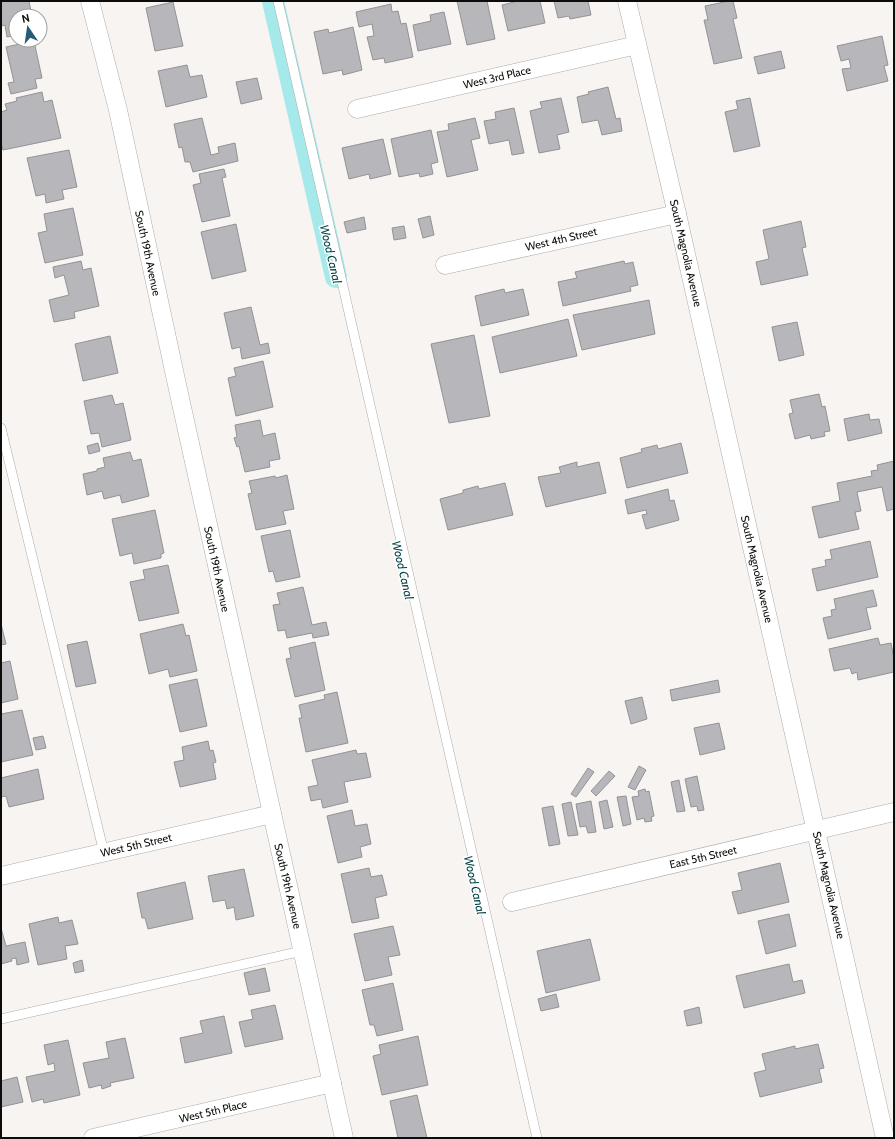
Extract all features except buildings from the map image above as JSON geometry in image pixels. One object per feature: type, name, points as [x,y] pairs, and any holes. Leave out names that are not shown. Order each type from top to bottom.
[{"type":"street","name":"South 19th Avenue","points":[[90,1],[118,110],[177,387],[344,1138]]},
{"type":"street","name":"South Magnolia Avenue","points":[[627,1],[677,214],[885,1138]]},
{"type":"street","name":"West 3rd Place","points":[[357,109],[637,45]]},
{"type":"street","name":"West 4th Street","points":[[445,265],[677,214]]},
{"type":"street","name":"East 5th Street","points":[[512,902],[894,812]]},
{"type":"street","name":"West 5th Street","points":[[1,876],[272,814]]},
{"type":"street","name":"West 5th Place","points":[[93,1138],[332,1083]]},
{"type":"lane","points":[[278,1],[537,1138]]},
{"type":"lane","points":[[1,428],[104,853]]},
{"type":"lane","points":[[1,1019],[302,951]]},
{"type":"waterway","name":"Wood Canal","points":[[273,1],[336,277]]}]
